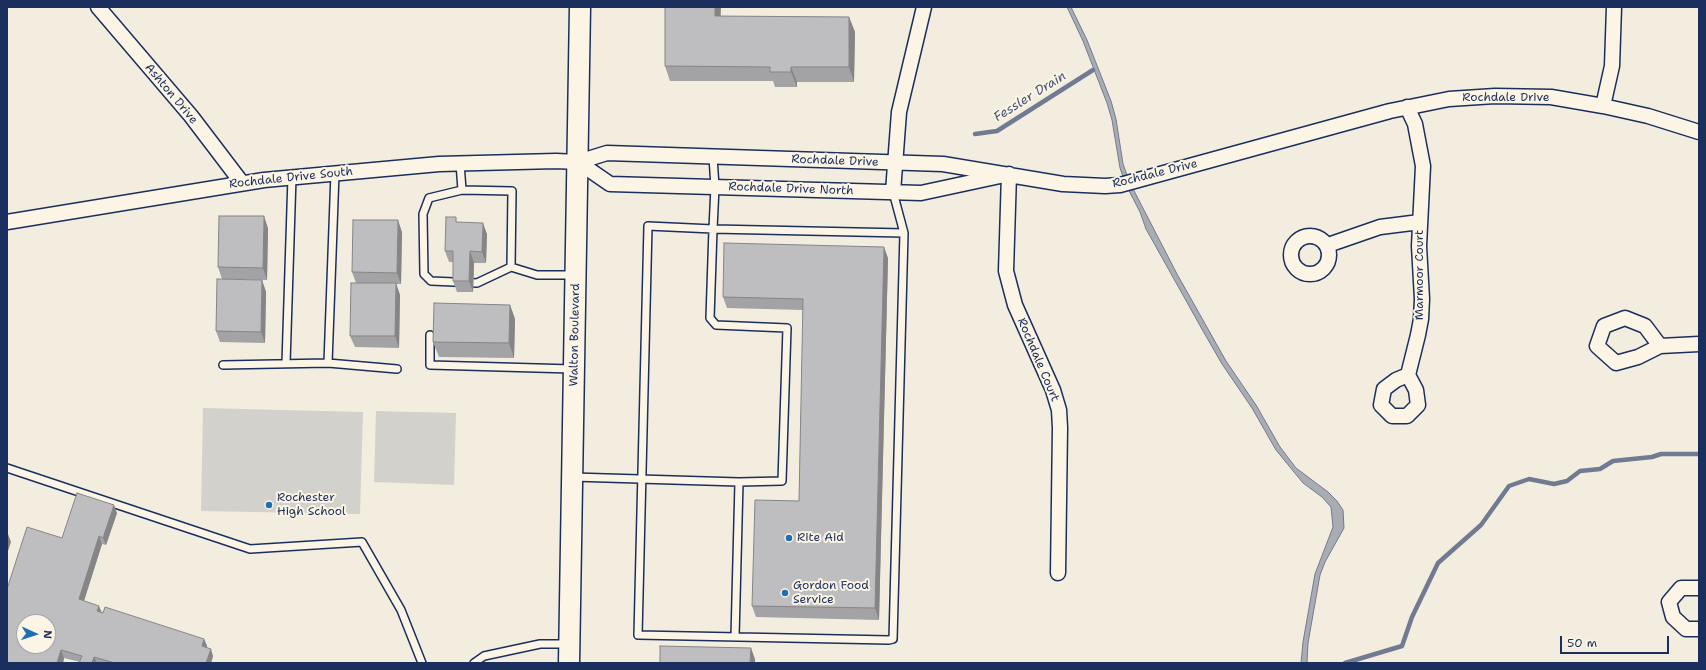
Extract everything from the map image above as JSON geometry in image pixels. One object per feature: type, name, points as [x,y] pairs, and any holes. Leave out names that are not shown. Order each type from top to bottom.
[{"type":"main road","name":"Walton Boulevard","points":[[569,654],[580,7]]},
{"type":"street","name":"Ashton Drive","points":[[98,7],[191,116],[242,183]]},
{"type":"street","points":[[893,192],[899,112],[924,7]]},
{"type":"street","points":[[1603,106],[1612,66],[1614,7]]},
{"type":"street","name":"Rochdale Drive","points":[[578,162],[607,153],[943,164],[1074,186],[1120,185],[1407,107],[1449,99],[1496,96],[1551,97],[1603,106],[1648,116],[1699,132]]},
{"type":"street","points":[[1407,107],[1415,124],[1423,166],[1420,222]]},
{"type":"street","name":"Rochdale Drive South","points":[[7,222],[242,183],[292,177],[460,163],[578,162]]},
{"type":"street","name":"Rochdale Drive North","points":[[578,162],[610,184],[921,193],[1008,174]]},
{"type":"street","name":"Rochdale Court","points":[[1008,174],[1006,271],[1015,305],[1053,390],[1059,410],[1058,573]]},
{"type":"street","name":"Marmoor Court","points":[[1328,245],[1380,227],[1420,222],[1422,299],[1418,335],[1408,375]]},
{"type":"street","points":[[1660,346],[1699,344]]},
{"type":"street","points":[[1699,588],[1681,588],[1670,602],[1673,617],[1686,629],[1699,629]]},
{"type":"lane","points":[[572,478],[739,482],[782,481],[786,328],[716,325],[710,318],[715,187],[713,157]]},
{"type":"lane","points":[[460,163],[462,190]]},
{"type":"lane","points":[[328,363],[335,173]]},
{"type":"lane","points":[[286,364],[292,177]]},
{"type":"lane","points":[[511,267],[512,191],[462,190],[429,198],[423,214],[424,274],[431,281],[477,283],[511,267],[537,275],[576,275]]},
{"type":"lane","points":[[893,192],[904,233],[893,639],[638,635],[648,226],[713,230],[904,233]]},
{"type":"lane","points":[[430,335],[430,365],[574,369]]},
{"type":"lane","points":[[222,365],[328,363],[397,369]]},
{"type":"lane","points":[[7,468],[250,549],[362,542],[401,610],[422,663]]},
{"type":"lane","points":[[735,637],[739,482]]},
{"type":"lane","points":[[474,663],[484,656],[540,644],[569,654]]},
{"type":"shaded area","points":[[1067,7],[1071,7],[1087,40],[1111,101],[1116,119],[1123,164],[1130,183],[1177,274],[1226,361],[1256,405],[1280,447],[1296,468],[1328,492],[1343,510],[1344,528],[1325,562],[1320,575],[1308,643],[1307,663],[1301,663],[1303,642],[1315,574],[1333,527],[1331,507],[1322,497],[1303,483],[1276,450],[1252,408],[1222,364],[1146,229],[1120,168],[1112,120],[1107,103],[1083,41]]},
{"type":"shaded area","points":[[203,408],[363,412],[360,514],[201,511]]},
{"type":"shaded area","points":[[376,411],[456,413],[454,485],[374,482]]},
{"type":"building","points":[[665,7],[715,7],[715,16],[849,17],[849,67],[791,67],[791,72],[770,72],[770,67],[665,66]]},
{"type":"building","points":[[219,216],[264,216],[263,268],[218,267]]},
{"type":"building","points":[[446,217],[456,217],[456,222],[483,223],[482,252],[470,251],[469,281],[453,281],[453,251],[445,251]]},
{"type":"building","points":[[353,220],[398,220],[397,273],[352,272]]},
{"type":"building","points":[[724,243],[884,247],[875,608],[752,606],[755,500],[799,501],[803,299],[723,297]]},
{"type":"building","points":[[217,279],[262,280],[261,332],[216,331]]},
{"type":"building","points":[[351,283],[396,283],[395,336],[350,336]]},
{"type":"building","points":[[434,303],[510,305],[509,343],[433,342]]},
{"type":"building","points":[[77,493],[114,505],[103,538],[99,536],[79,599],[99,606],[97,611],[103,613],[105,607],[204,639],[202,646],[211,649],[206,663],[115,663],[94,657],[92,663],[79,663],[82,656],[61,650],[57,663],[7,663],[7,589],[27,527],[62,538]]},
{"type":"building","points":[[660,646],[751,648],[750,663],[660,663]]},
{"type":"waterway","name":"Fessler Drain","points":[[975,134],[997,131],[1093,70]]},
{"type":"waterway","points":[[1345,663],[1402,646],[1412,617],[1438,563],[1481,525],[1509,486],[1529,479],[1554,484],[1567,481],[1580,471],[1600,469],[1613,461],[1652,457],[1661,454],[1699,454]]},
{"type":"place","name":"Rochester High School","points":[[269,505]]},
{"type":"place","name":"Rite Aid","points":[[789,538]]},
{"type":"place","name":"Gordon Food Service","points":[[785,593]]}]
